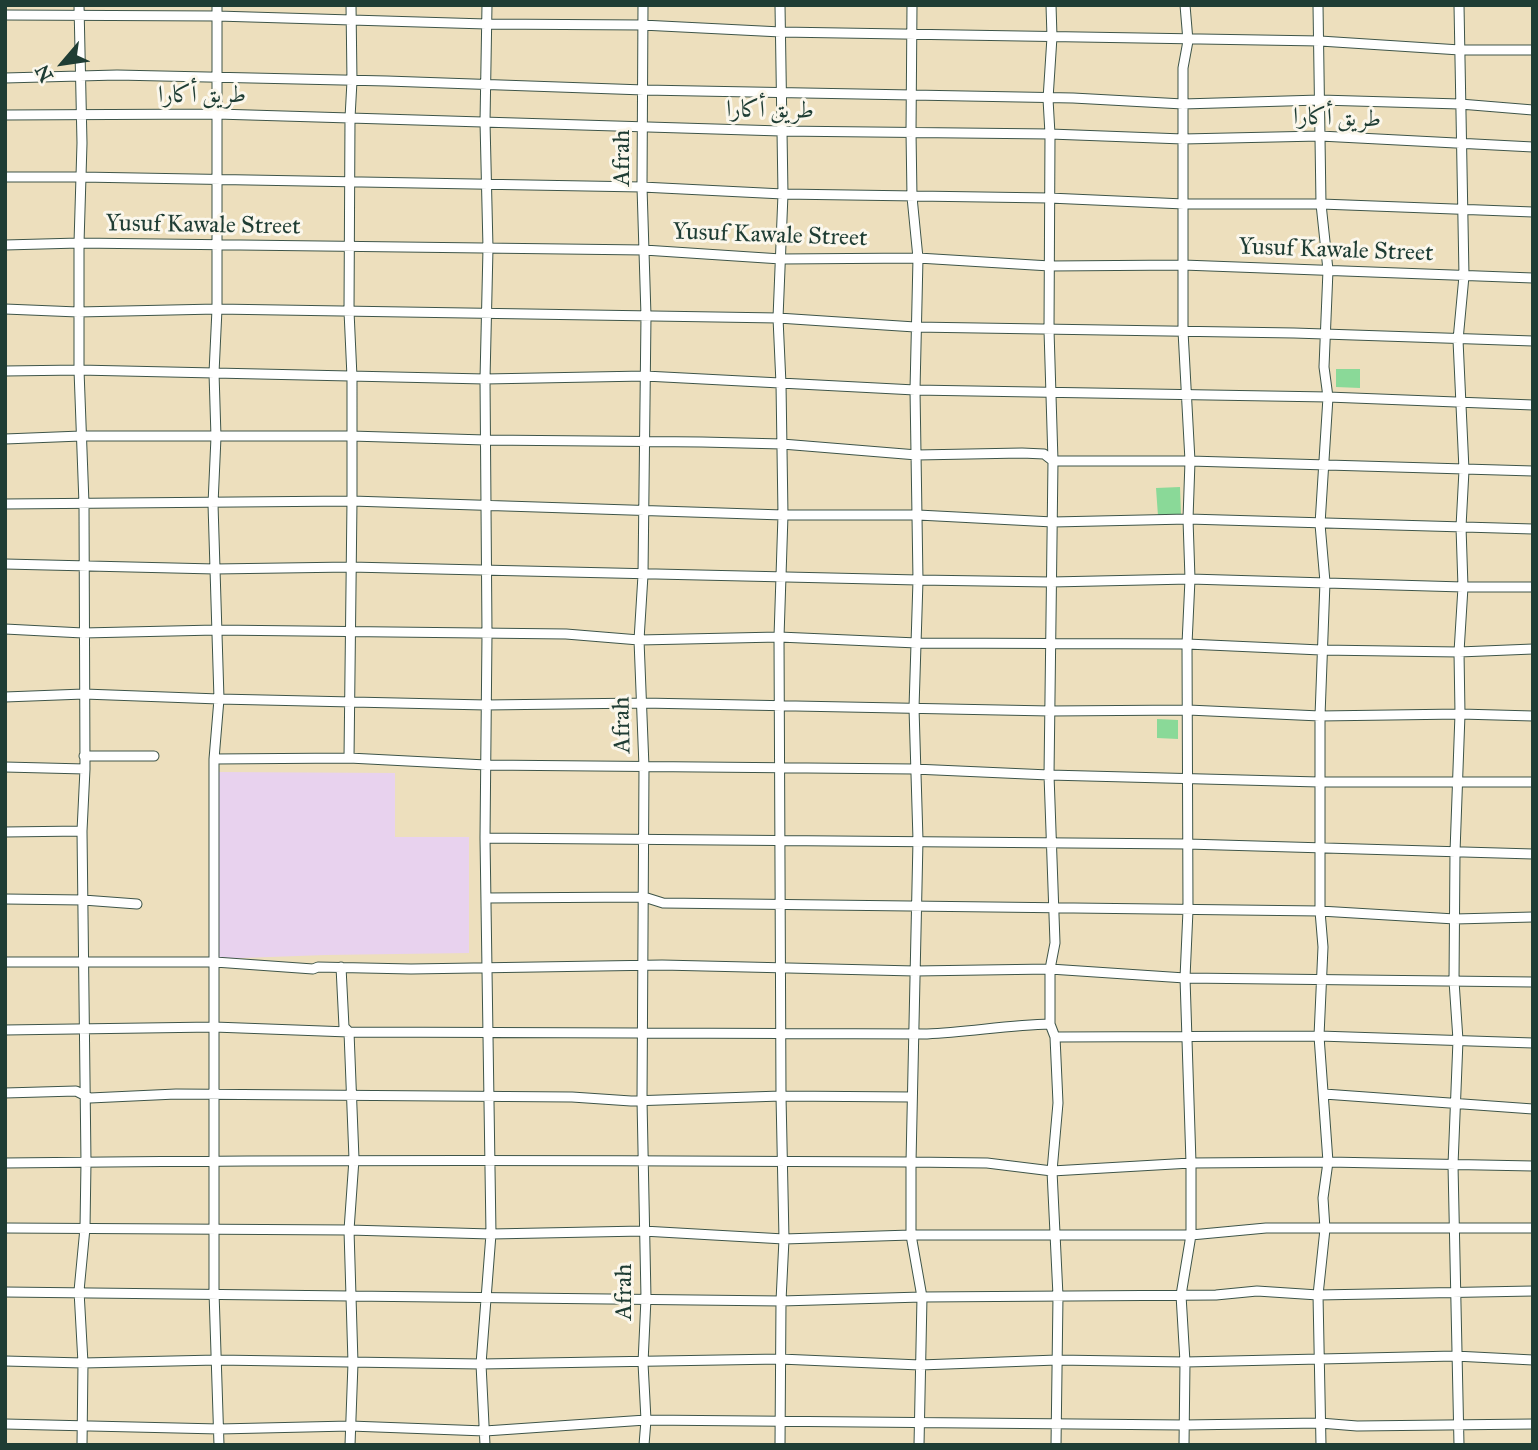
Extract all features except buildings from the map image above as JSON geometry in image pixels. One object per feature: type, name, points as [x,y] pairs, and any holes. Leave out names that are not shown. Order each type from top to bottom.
[{"type":"street","points":[[217,5],[218,309],[214,373],[216,438],[213,504],[219,699],[214,759],[214,1292],[219,1445]]},
{"type":"street","points":[[349,758],[352,502],[349,311],[351,5]]},
{"type":"street","points":[[485,1445],[481,1364],[491,1234],[485,838],[487,5]]},
{"type":"street","name":"Afrah","points":[[643,5],[642,187],[646,316],[643,575],[639,640],[643,703],[642,1100],[646,1298],[643,1363],[646,1420],[644,1445]]},
{"type":"street","points":[[780,5],[783,194],[778,318],[783,514],[779,705],[784,1238],[780,1445]]},
{"type":"street","points":[[912,5],[912,197],[918,258],[915,327],[918,580],[914,708],[918,840],[911,1235],[922,1297],[919,1445]]},
{"type":"street","points":[[1051,5],[1048,99],[1053,522],[1049,775],[1055,943],[1050,969],[1050,1024],[1055,1037],[1058,1103],[1052,1171],[1058,1296],[1056,1445]]},
{"type":"street","points":[[1184,1445],[1185,1362],[1181,1295],[1191,1235],[1189,1038],[1185,978],[1188,910],[1187,644],[1190,461],[1183,265],[1183,68],[1188,41],[1185,5]]},
{"type":"street","points":[[1318,5],[1321,204],[1328,270],[1324,367],[1328,397],[1321,524],[1325,582],[1319,782],[1320,911],[1323,947],[1320,1036],[1328,1162],[1323,1198],[1325,1229],[1318,1294],[1321,1445]]},
{"type":"street","points":[[1459,1445],[1453,1165],[1458,1040],[1454,981],[1456,780],[1461,714],[1459,652],[1463,587],[1461,527],[1464,470],[1458,340],[1464,276],[1460,5]]},
{"type":"street","points":[[79,10],[82,177],[78,312],[84,504],[85,769],[82,831],[86,1162],[85,1228],[79,1291],[83,1363],[82,1445]]},
{"type":"street","points":[[5,15],[79,10],[486,24],[642,25],[781,32],[1188,41],[1320,41],[1460,50],[1533,50]]},
{"type":"street","points":[[5,78],[352,81],[1183,104],[1321,100],[1460,104],[1533,110]]},
{"type":"street","name":"طريق أكارا","points":[[5,115],[217,114],[781,131],[1183,138],[1320,136],[1533,147]]},
{"type":"street","points":[[5,177],[642,187],[783,194],[1049,198],[1184,204],[1321,204],[1533,212]]},
{"type":"street","name":"Yusuf Kawale Street","points":[[5,245],[79,243],[644,250],[781,259],[918,258],[1051,266],[1183,265],[1533,278]]},
{"type":"street","points":[[5,309],[78,312],[218,309],[778,318],[915,327],[1533,341]]},
{"type":"street","points":[[5,371],[79,370],[485,379],[645,376],[915,390],[1328,397],[1533,405]]},
{"type":"street","points":[[5,439],[81,436],[351,436],[644,441],[782,444],[917,455],[1044,454],[1053,461],[1190,461],[1533,471]]},
{"type":"street","points":[[5,504],[352,502],[783,514],[918,515],[1053,522],[1188,519],[1533,529]]},
{"type":"street","points":[[5,564],[215,569],[350,567],[485,572],[1051,582],[1190,579],[1533,587]]},
{"type":"street","points":[[5,629],[83,633],[216,630],[566,634],[639,640],[779,637],[917,643],[1187,644],[1459,652],[1533,649]]},
{"type":"street","points":[[5,697],[83,694],[486,705],[643,703],[1050,711],[1188,710],[1320,716],[1533,716]]},
{"type":"street","points":[[84,756],[154,756]]},
{"type":"street","points":[[214,759],[349,758],[486,765],[915,769],[1319,782],[1533,782]]},
{"type":"street","points":[[5,767],[85,769]]},
{"type":"street","points":[[5,832],[82,831]]},
{"type":"street","points":[[485,838],[1187,844],[1533,854]]},
{"type":"street","points":[[486,898],[644,897],[663,903],[1320,911],[1455,919],[1533,917]]},
{"type":"street","points":[[5,899],[137,904]]},
{"type":"street","points":[[5,962],[215,962],[313,969],[643,966],[915,971],[1050,969],[1185,978],[1533,982]]},
{"type":"street","points":[[341,967],[344,1027],[349,1032],[354,1159],[349,1230],[353,1363],[350,1445]]},
{"type":"street","points":[[5,1030],[214,1027],[349,1032],[914,1033],[981,1031],[1014,1025],[1050,1024]]},
{"type":"street","points":[[1055,1037],[1320,1036],[1533,1044]]},
{"type":"street","points":[[5,1094],[76,1091],[90,1098],[163,1094],[642,1100],[781,1096],[912,1097]]},
{"type":"street","points":[[1324,1094],[1533,1109]]},
{"type":"street","points":[[5,1163],[214,1163],[354,1159],[783,1161],[987,1163],[1052,1171],[1191,1163],[1328,1162],[1533,1166]]},
{"type":"street","points":[[5,1228],[349,1230],[491,1234],[643,1231],[784,1238],[1191,1235],[1266,1228],[1533,1227]]},
{"type":"street","points":[[5,1292],[214,1292],[781,1301],[1216,1295],[1257,1291],[1318,1294],[1533,1292]]},
{"type":"street","points":[[5,1361],[83,1363],[217,1360],[481,1364],[780,1359],[920,1365],[1057,1360],[1185,1362],[1455,1356],[1533,1360]]},
{"type":"street","points":[[5,1424],[219,1429],[350,1426],[485,1432],[646,1420],[919,1424],[1320,1423],[1357,1426],[1533,1424]]},
{"type":"shaded area","points":[[219,772],[395,773],[395,837],[469,837],[469,953],[216,959]]},
{"type":"green space","points":[[1336,369],[1360,369],[1360,388],[1336,387]]},
{"type":"green space","points":[[1180,487],[1181,515],[1158,516],[1156,488]]},
{"type":"green space","points":[[1157,719],[1178,720],[1178,739],[1157,738]]}]
